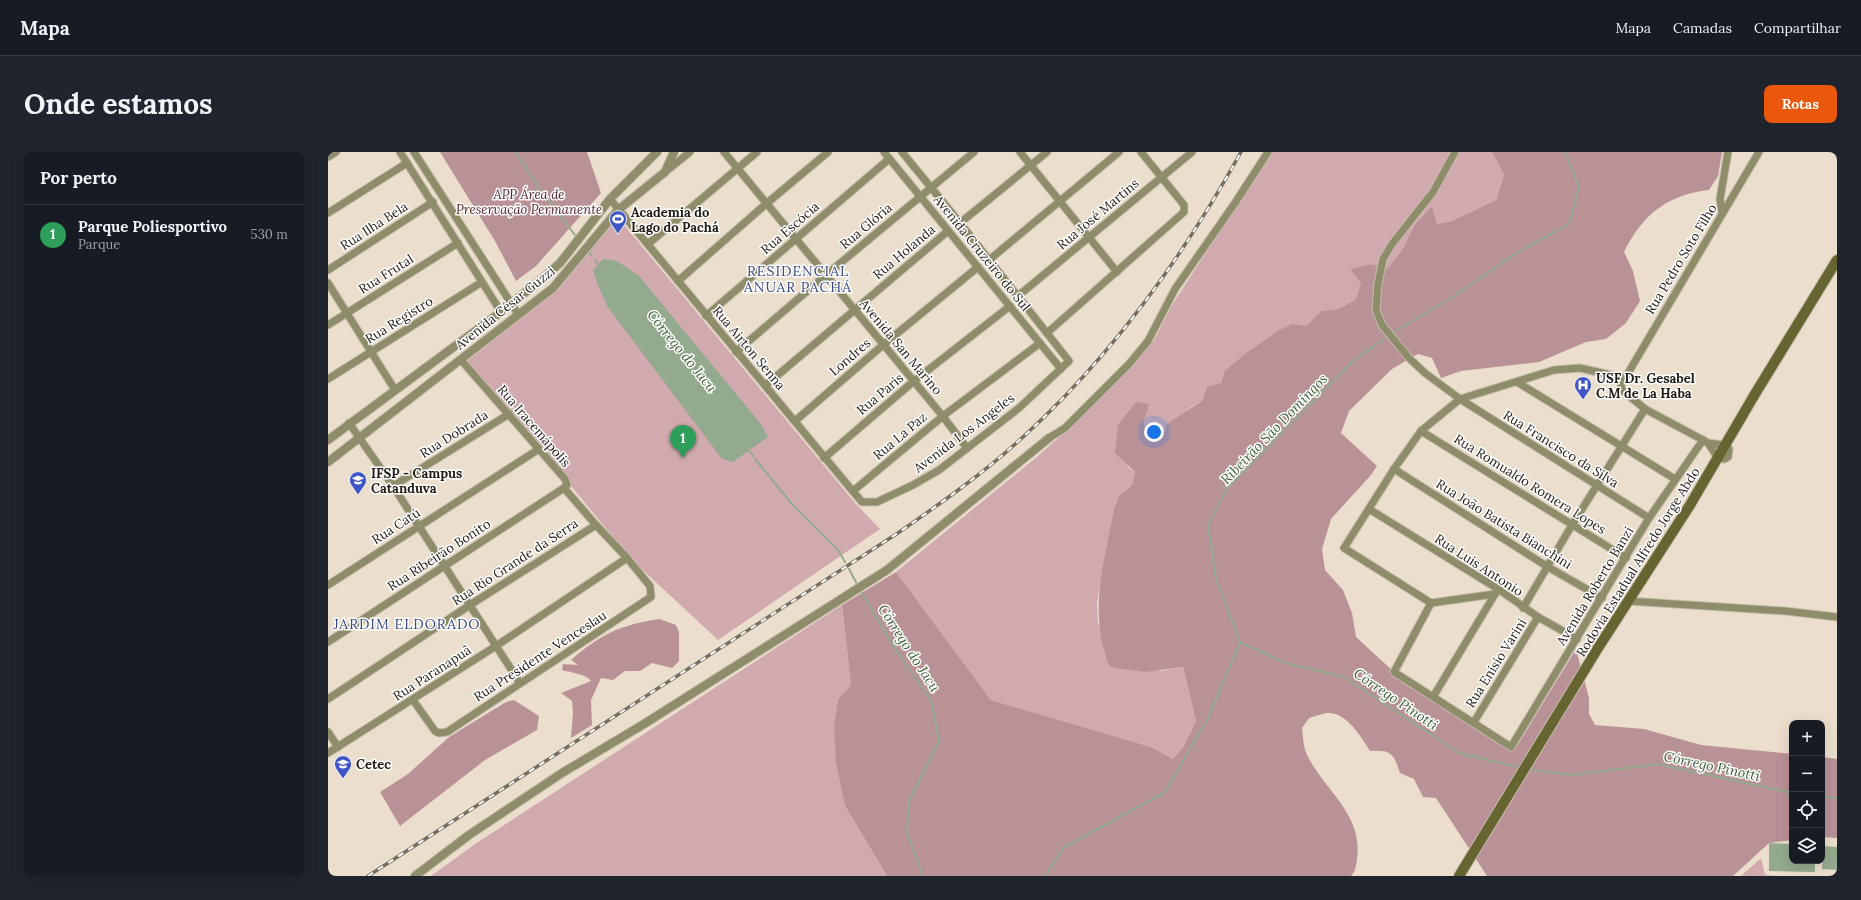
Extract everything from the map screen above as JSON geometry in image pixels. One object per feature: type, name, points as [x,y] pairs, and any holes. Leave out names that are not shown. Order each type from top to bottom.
[{"type":"main road","name":"Rodovia Estadual Alfredo Jorge Abdo","points":[[1459,876],[1628,601],[1690,505],[1755,394],[1837,260]]},
{"type":"street","points":[[328,157],[336,152]]},
{"type":"street","points":[[400,152],[433,202],[501,312]]},
{"type":"street","points":[[414,152],[518,314]]},
{"type":"street","name":"Avenida César Guzzi","points":[[328,440],[501,312],[543,278],[560,262],[610,199],[657,152]]},
{"type":"street","points":[[665,172],[690,152]]},
{"type":"street","name":"Avenida San Marino","points":[[724,152],[826,275],[853,310],[943,416],[967,448]]},
{"type":"street","points":[[648,244],[757,152]]},
{"type":"street","points":[[678,281],[828,152]]},
{"type":"street","name":"Avenida Cruzeiro do Sul","points":[[884,152],[1061,369]]},
{"type":"street","name":"Avenida Cruzeiro do Sul","points":[[902,152],[1069,361]]},
{"type":"street","name":"Rua Glória","points":[[736,352],[974,152]]},
{"type":"street","points":[[1020,152],[1117,272]]},
{"type":"street","points":[[960,223],[1047,152]]},
{"type":"street","points":[[988,260],[1119,152]]},
{"type":"street","points":[[1047,333],[1184,212],[1184,205],[1141,152]]},
{"type":"street","name":"Rua José Martins","points":[[1018,296],[1192,152]]},
{"type":"street","points":[[415,876],[469,835],[562,773],[644,724],[887,570],[1049,438],[1065,428],[1129,364],[1148,341],[1175,289],[1236,203],[1268,152]]},
{"type":"street","name":"Rua Francisco da Silva","points":[[1455,152],[1452,160],[1433,192],[1392,244],[1383,258],[1378,284],[1376,310],[1382,325],[1392,338],[1425,373],[1460,399],[1649,518]]},
{"type":"street","points":[[1722,212],[1720,199],[1728,152]]},
{"type":"street","name":"Rua Pedro Soto Filho","points":[[1624,378],[1759,152]]},
{"type":"street","name":"Avenida César Guzzi","points":[[328,462],[552,288],[618,210],[665,172],[671,155]]},
{"type":"street","name":"Rua Escócia","points":[[706,316],[889,159]]},
{"type":"street","points":[[328,213],[407,163]]},
{"type":"street","name":"Rua Airton Senna","points":[[610,199],[862,502]]},
{"type":"street","name":"Rua Ilha Bela","points":[[328,270],[433,202]]},
{"type":"street","name":"Rua Holanda","points":[[766,385],[948,231]]},
{"type":"street","name":"Rua Frutal","points":[[328,325],[458,243]]},
{"type":"street","name":"Londres","points":[[795,421],[883,345],[978,267]]},
{"type":"street","name":"Rua Registro","points":[[328,378],[482,282]]},
{"type":"street","points":[[328,283],[395,390]]},
{"type":"street","name":"Rua Paris","points":[[824,458],[914,381],[1010,306]]},
{"type":"street","name":"Rua La Paz","points":[[853,491],[943,416],[1040,343]]},
{"type":"street","name":"Rua Iracemápolis","points":[[461,360],[565,479],[567,484],[564,488],[650,586],[651,597],[648,601]]},
{"type":"street","name":"Avenida Los Angeles","points":[[862,502],[877,502],[913,485],[939,470],[1019,408],[1069,361]]},
{"type":"street","points":[[1497,591],[1431,603],[1344,548],[1394,469],[1421,431],[1460,399],[1554,370],[1580,368],[1624,378],[1621,385],[1622,390],[1645,409],[1705,441],[1722,452]]},
{"type":"street","points":[[1517,382],[1675,479]]},
{"type":"street","points":[[1523,608],[1596,485],[1645,409]]},
{"type":"street","name":"Rua Dobrada","points":[[393,486],[509,414]]},
{"type":"street","points":[[349,423],[393,486],[520,683]]},
{"type":"street","name":"Rua Romualdo Romera Lopes","points":[[1421,431],[1626,558]]},
{"type":"street","name":"Avenida Roberto Banzi","points":[[1474,722],[1511,747],[1649,518],[1675,479],[1705,441]]},
{"type":"street","name":"Rua Catú","points":[[328,585],[539,449]]},
{"type":"street","name":"Rua João Batista Bianchini","points":[[1394,469],[1548,567],[1602,598]]},
{"type":"street","name":"Rua Ribeirão Bonito","points":[[328,642],[564,488]]},
{"type":"street","name":"Rua Luis Antonio","points":[[1369,509],[1523,608],[1577,639]]},
{"type":"street","name":"Rua Rio Grande da Serra","points":[[328,699],[470,605],[596,525]]},
{"type":"street","name":"Rua Paranapuã","points":[[328,753],[496,646],[627,558]]},
{"type":"street","points":[[1433,697],[1497,591]]},
{"type":"street","name":"Rua Presidente Venceslau","points":[[412,700],[435,731],[442,734],[447,732],[648,601]]},
{"type":"street","points":[[1628,601],[1785,611],[1837,617]]},
{"type":"street","points":[[1431,603],[1394,672],[1474,722]]},
{"type":"street","name":"Rua Enísio Varini","points":[[1474,722],[1538,617]]},
{"type":"street","points":[[328,732],[338,747]]},
{"type":"shaded area","points":[[1271,152],[1492,152],[1504,175],[1496,200],[1452,221],[1437,224],[1432,206],[1415,224],[1404,247],[1388,268],[1370,264],[1350,269],[1361,284],[1355,300],[1338,309],[1321,311],[1306,326],[1222,383],[1203,400],[1191,407],[1164,432],[1144,436],[1144,422],[1148,404],[1127,466],[1135,472],[1132,485],[1119,496],[1106,546],[1097,604],[1098,624],[1160,671],[1183,667],[1196,721],[1184,746],[1173,759],[1151,747],[991,700],[896,572],[1038,456],[1068,429],[1154,340],[1172,305]]},
{"type":"shaded area","points":[[617,219],[620,220],[855,503],[880,529],[718,640],[631,559],[467,361],[560,286]]},
{"type":"shaded area","points":[[842,605],[851,685],[838,699],[834,725],[845,806],[887,876],[431,876],[478,842]]},
{"type":"shaded area","points":[[1761,858],[1765,875],[1780,876],[1741,876]]},
{"type":"green space","name":"APP Área de Preservação Permanente","points":[[440,152],[587,152],[601,193],[536,266],[516,281],[495,241]]},
{"type":"green space","points":[[1492,152],[1722,152],[1718,176],[1709,190],[1681,196],[1669,202],[1648,217],[1631,239],[1624,252],[1633,271],[1640,301],[1626,323],[1606,339],[1586,342],[1539,362],[1461,371],[1441,378],[1432,358],[1418,354],[1392,369],[1349,411],[1341,433],[1377,466],[1371,475],[1331,519],[1322,549],[1325,570],[1343,590],[1352,613],[1356,637],[1394,672],[1511,747],[1518,744],[1576,649],[1589,698],[1589,714],[1595,725],[1644,729],[1701,745],[1789,754],[1789,840],[1769,843],[1733,876],[1487,876],[1436,798],[1423,797],[1414,779],[1400,773],[1391,754],[1383,751],[1370,751],[1353,726],[1341,716],[1327,713],[1309,718],[1302,728],[1304,745],[1312,764],[1348,814],[1354,827],[1357,842],[1357,859],[1355,870],[1351,876],[887,876],[845,806],[836,762],[834,725],[838,699],[851,685],[842,605],[896,572],[991,700],[1151,747],[1173,759],[1184,746],[1196,721],[1183,667],[1145,672],[1110,667],[1103,648],[1099,609],[1102,569],[1114,510],[1119,496],[1132,485],[1135,472],[1115,453],[1118,425],[1136,402],[1149,404],[1144,422],[1145,435],[1164,432],[1167,424],[1203,400],[1207,387],[1221,383],[1225,371],[1245,354],[1278,331],[1292,324],[1306,326],[1321,311],[1338,309],[1355,300],[1361,284],[1350,269],[1370,264],[1388,268],[1404,247],[1415,224],[1432,206],[1437,224],[1452,221],[1496,200],[1504,175]]},
{"type":"green space","points":[[659,619],[676,625],[679,632],[679,661],[672,668],[652,663],[640,671],[625,671],[613,680],[601,678],[591,700],[592,725],[571,738],[573,713],[572,701],[561,693],[591,681],[581,675],[562,670],[563,664],[578,665],[571,660],[592,643],[612,632],[633,624]]},
{"type":"green space","points":[[514,700],[539,716],[537,730],[485,760],[400,826],[380,792],[408,774],[449,737],[506,702]]},
{"type":"green space","points":[[1825,757],[1837,759],[1837,838],[1825,837]]},
{"type":"water","points":[[603,259],[617,261],[639,276],[760,423],[768,437],[733,462],[722,459],[607,306],[593,270]]},
{"type":"water","points":[[1769,843],[1789,844],[1789,864],[1815,864],[1815,872],[1769,871]]},
{"type":"water","points":[[1825,846],[1837,847],[1837,870],[1822,869],[1822,864],[1825,864]]},
{"type":"waterway","name":"Córrego do Jacu","points":[[515,152],[540,189],[575,235]]},
{"type":"waterway","name":"Ribeirão São Domingos","points":[[1392,333],[1453,297],[1515,254],[1569,224],[1579,187],[1565,152]]},
{"type":"waterway","name":"Córrego do Jacu","points":[[589,252],[592,256]]},
{"type":"waterway","name":"Córrego do Jacu","points":[[595,260],[599,265]]},
{"type":"waterway","name":"Ribeirão São Domingos","points":[[1045,876],[1063,848],[1165,792],[1208,718],[1240,642],[1216,579],[1208,525],[1227,488],[1353,361],[1388,336]]},
{"type":"waterway","name":"Córrego do Jacu","points":[[748,449],[753,456]]},
{"type":"waterway","name":"Córrego do Jacu","points":[[755,459],[792,504],[838,550],[845,562]]},
{"type":"waterway","name":"Córrego do Jacu","points":[[849,569],[858,586]]},
{"type":"waterway","name":"Córrego do Jacu","points":[[860,590],[899,655],[931,700],[939,740],[909,801],[907,833],[923,876]]},
{"type":"waterway","name":"Córrego Pinotti","points":[[1240,642],[1285,663],[1344,677],[1459,753],[1517,767]]},
{"type":"waterway","name":"Córrego Pinotti","points":[[1532,770],[1571,775],[1658,764],[1789,792]]},
{"type":"waterway","name":"Córrego Pinotti","points":[[1825,797],[1837,798]]},
{"type":"railway","points":[[368,876],[898,533],[993,463],[1056,406],[1116,339],[1144,304],[1195,229],[1241,152]]},
{"type":"place","name":"Academia do Lago do Pachá","points":[[618,234]]},
{"type":"place","name":"USF Dr. Gesabel C.M de La Haba","points":[[1583,400]]},
{"type":"place","name":"Parque Poliesportivo","points":[[683,458]]},
{"type":"place","name":"IFSP - Campus Catanduva","points":[[358,495]]},
{"type":"place","name":"Cetec","points":[[343,779]]},
{"type":"district","name":"RESIDENCIAL ANUAR PACHÁ","points":[[798,280]]},
{"type":"district","name":"JARDIM ELDORADO","points":[[407,624]]}]
